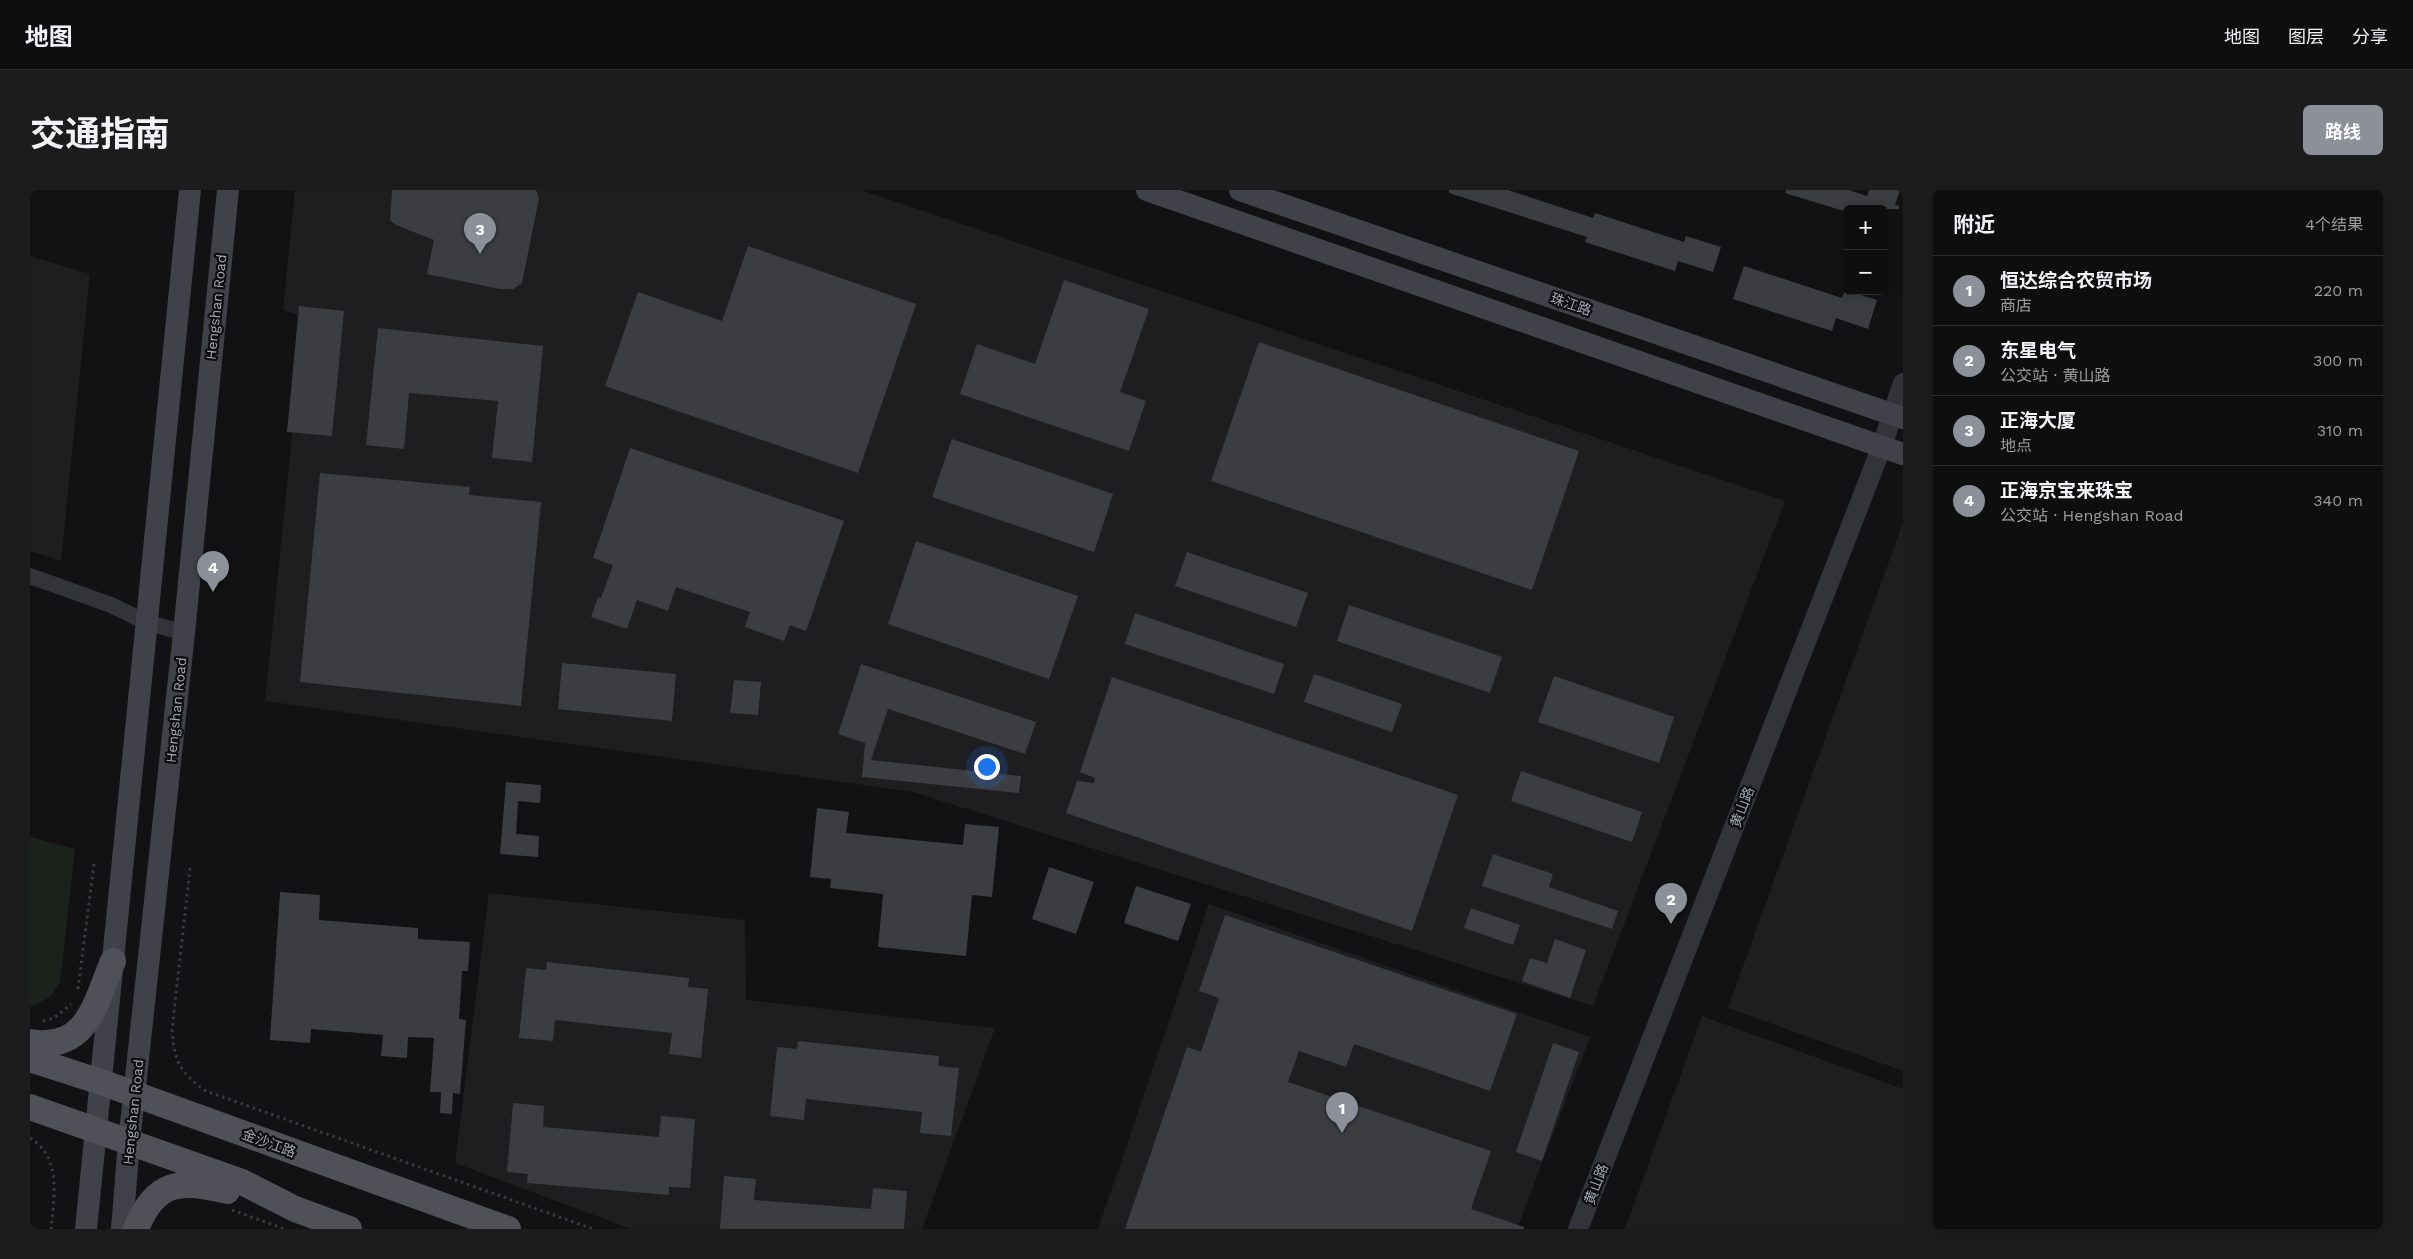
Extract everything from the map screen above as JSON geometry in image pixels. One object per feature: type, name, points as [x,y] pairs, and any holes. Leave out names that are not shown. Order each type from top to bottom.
[{"type":"main road","points":[[86,1229],[190,190]]},
{"type":"main road","name":"Hengshan Road","points":[[122,1229],[129,1142],[184,634],[228,190]]},
{"type":"main road","points":[[1147,190],[1893,450]]},
{"type":"main road","name":"珠江路","points":[[1240,190],[1897,416]]},
{"type":"main road","points":[[35,1033],[45,1045],[58,1043],[76,1034],[90,1017],[113,962]]},
{"type":"main road","name":"金沙江路","points":[[30,1059],[101,1082],[508,1229]]},
{"type":"main road","points":[[30,1107],[242,1182],[291,1219]]},
{"type":"main road","points":[[136,1229],[146,1208],[158,1192],[179,1184],[210,1187],[291,1219],[349,1229]]},
{"type":"street","name":"黄山路","points":[[1578,1229],[1893,450],[1903,383]]},
{"type":"street","points":[[30,576],[111,605],[146,622],[184,634]]},
{"type":"path","points":[[77,995],[81,977],[94,864]]},
{"type":"path","points":[[190,868],[172,1030],[173,1050],[177,1063],[191,1080],[206,1091],[593,1229]]},
{"type":"path","points":[[35,1033],[73,1001]]},
{"type":"path","points":[[30,1138],[50,1161],[55,1185],[51,1229]]},
{"type":"path","points":[[230,1210],[291,1219]]},
{"type":"shaded area","points":[[295,190],[861,190],[1785,501],[1593,1006],[913,792],[265,701],[304,317],[283,310]]},
{"type":"shaded area","points":[[30,256],[90,274],[61,561],[30,551]]},
{"type":"shaded area","points":[[1903,525],[1903,1071],[1728,1008]]},
{"type":"shaded area","points":[[30,837],[75,849],[60,983],[50,997],[30,1007]]},
{"type":"shaded area","points":[[489,893],[745,920],[746,1000],[995,1028],[922,1229],[631,1229],[455,1163]]},
{"type":"shaded area","points":[[1209,904],[1590,1037],[1517,1229],[1098,1229]]},
{"type":"shaded area","points":[[1702,1016],[1903,1089],[1903,1229],[1625,1229]]},
{"type":"building","points":[[392,190],[536,190],[539,198],[522,283],[513,289],[500,289],[427,274],[434,240],[396,225],[390,220]]},
{"type":"building","points":[[1449,190],[1508,190],[1593,218],[1595,213],[1684,242],[1686,236],[1721,247],[1713,272],[1678,261],[1675,271],[1585,242],[1587,237],[1449,193]]},
{"type":"building","points":[[1786,190],[1849,190],[1867,196],[1869,190],[1900,190],[1895,205],[1899,206],[1899,209],[1888,209],[1888,205],[1843,205],[1843,211],[1785,193]]},
{"type":"building","points":[[748,246],[916,304],[858,473],[605,386],[638,292],[722,321]]},
{"type":"building","points":[[1744,266],[1842,298],[1843,295],[1861,295],[1877,300],[1868,329],[1836,318],[1832,331],[1733,299]]},
{"type":"building","points":[[1064,280],[1149,309],[1120,392],[1146,401],[1129,451],[960,394],[977,344],[1035,364]]},
{"type":"building","points":[[299,306],[344,311],[332,436],[287,432]]},
{"type":"building","points":[[378,328],[543,346],[532,462],[492,458],[498,401],[409,393],[404,449],[366,445]]},
{"type":"building","points":[[1259,342],[1579,451],[1532,590],[1211,481]]},
{"type":"building","points":[[952,439],[1113,494],[1094,552],[932,497]]},
{"type":"building","points":[[630,448],[844,521],[806,631],[790,625],[784,641],[745,627],[750,612],[676,587],[668,611],[637,600],[627,629],[591,617],[598,597],[601,598],[613,565],[593,558]]},
{"type":"building","points":[[320,473],[470,487],[469,495],[541,502],[521,706],[300,682]]},
{"type":"building","points":[[916,541],[1078,596],[1049,679],[888,624]]},
{"type":"building","points":[[1187,552],[1308,593],[1296,627],[1175,586]]},
{"type":"building","points":[[1349,605],[1502,657],[1490,693],[1337,641]]},
{"type":"building","points":[[1135,613],[1284,664],[1274,694],[1125,644]]},
{"type":"building","points":[[562,663],[676,674],[672,721],[558,709]]},
{"type":"building","points":[[861,664],[1036,722],[1025,754],[888,709],[871,760],[1021,776],[1019,793],[862,777],[865,743],[838,734]]},
{"type":"building","points":[[1314,674],[1402,704],[1392,732],[1304,702]]},
{"type":"building","points":[[1554,676],[1674,717],[1659,763],[1538,722]]},
{"type":"building","points":[[1112,677],[1458,795],[1412,931],[1066,813],[1077,781],[1094,783],[1095,778],[1080,772]]},
{"type":"building","points":[[734,680],[761,682],[758,715],[730,713]]},
{"type":"building","points":[[1521,771],[1642,812],[1632,842],[1511,801]]},
{"type":"building","points":[[506,782],[541,785],[540,803],[518,801],[516,834],[539,836],[538,857],[500,854]]},
{"type":"building","points":[[817,808],[849,812],[846,833],[963,845],[965,824],[999,827],[992,897],[972,895],[966,956],[878,947],[883,894],[830,888],[831,879],[810,877]]},
{"type":"building","points":[[1493,854],[1553,874],[1549,887],[1618,911],[1612,929],[1482,886]]},
{"type":"building","points":[[1049,867],[1094,882],[1076,934],[1032,919]]},
{"type":"building","points":[[1136,886],[1191,904],[1178,941],[1124,923]]},
{"type":"building","points":[[280,892],[320,895],[319,920],[418,928],[418,939],[470,942],[468,971],[462,971],[459,1019],[466,1020],[460,1094],[453,1093],[452,1114],[440,1113],[441,1092],[430,1092],[434,1038],[408,1037],[407,1058],[381,1056],[383,1035],[311,1029],[310,1043],[270,1040]]},
{"type":"building","points":[[1471,908],[1520,925],[1513,945],[1464,928]]},
{"type":"building","points":[[1225,915],[1517,1014],[1490,1091],[1354,1044],[1346,1067],[1299,1051],[1288,1082],[1491,1151],[1471,1209],[1524,1227],[1524,1229],[1125,1229],[1187,1047],[1201,1052],[1219,998],[1199,991]]},
{"type":"building","points":[[1555,939],[1586,950],[1570,998],[1522,981],[1530,958],[1547,963]]},
{"type":"building","points":[[547,962],[689,978],[688,987],[708,989],[701,1058],[669,1054],[672,1033],[555,1020],[553,1041],[519,1038],[526,968],[546,970]]},
{"type":"building","points":[[798,1041],[939,1056],[938,1066],[959,1068],[951,1136],[920,1133],[922,1112],[806,1099],[804,1120],[770,1116],[777,1047],[797,1049]]},
{"type":"building","points":[[1553,1043],[1579,1052],[1542,1161],[1516,1152]]},
{"type":"building","points":[[513,1103],[544,1106],[543,1127],[659,1137],[661,1116],[695,1119],[690,1188],[669,1187],[669,1195],[527,1183],[528,1174],[507,1172]]},
{"type":"building","points":[[724,1176],[756,1179],[754,1200],[871,1209],[873,1188],[907,1191],[904,1229],[720,1229]]},
{"type":"place","name":"正海大厦","points":[[480,254]]},
{"type":"place","name":"正海京宝来珠宝","points":[[213,592]]},
{"type":"place","name":"东星电气","points":[[1671,924]]},
{"type":"place","name":"恒达综合农贸市场","points":[[1342,1133]]}]
